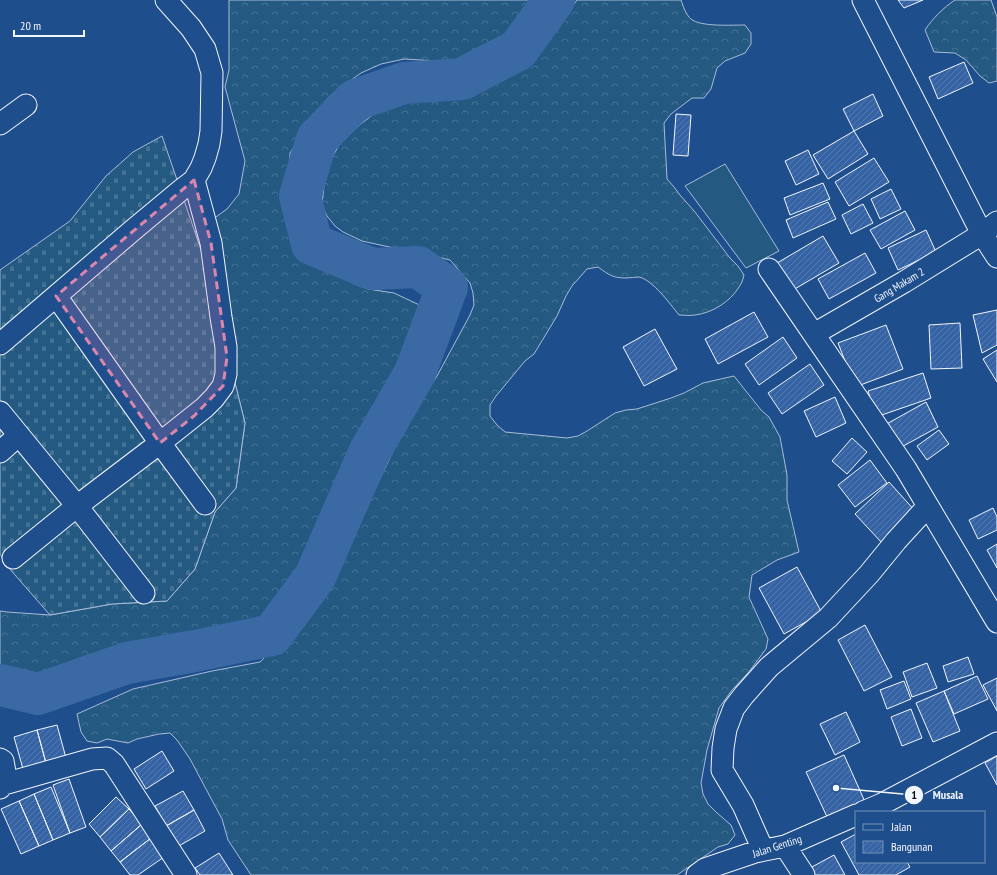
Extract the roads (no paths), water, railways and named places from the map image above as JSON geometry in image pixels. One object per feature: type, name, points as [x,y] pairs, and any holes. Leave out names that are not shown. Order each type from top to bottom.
[{"type":"street","points":[[0,344],[194,180],[205,158],[211,131],[212,73],[205,49],[191,28],[166,0]]},
{"type":"street","points":[[864,0],[990,228],[997,257]]},
{"type":"street","points":[[0,124],[26,105]]},
{"type":"street","points":[[13,558],[77,506],[204,408],[214,398],[222,386],[226,374],[226,346],[211,243],[194,180]]},
{"type":"street","name":"Gang Makam 2","points":[[814,334],[904,282],[990,228]]},
{"type":"street","points":[[770,269],[906,469],[997,622]]},
{"type":"street","points":[[56,296],[205,504]]},
{"type":"street","points":[[0,412],[77,506],[144,593]]},
{"type":"street","points":[[0,452],[19,435]]},
{"type":"street","points":[[763,850],[743,805],[722,770],[726,729],[734,708],[769,667],[828,618],[869,574],[896,541],[928,506]]},
{"type":"street","points":[[865,811],[882,804],[997,743]]},
{"type":"street","points":[[1,786],[92,759],[107,758],[114,764],[186,875]]},
{"type":"street","points":[[0,759],[5,772],[1,786]]},
{"type":"street","name":"Jalan Genting","points":[[697,875],[705,869],[763,850],[784,846],[855,815]]},
{"type":"street","points":[[784,846],[804,875]]},
{"type":"waterway","points":[[0,685],[38,694],[127,663],[272,635],[315,577],[369,453],[415,373],[447,287],[418,267],[372,269],[312,244],[300,196],[317,139],[355,100],[404,83],[462,79],[518,50],[554,0]]},
{"type":"place","name":"Musala","points":[[836,788]]}]
